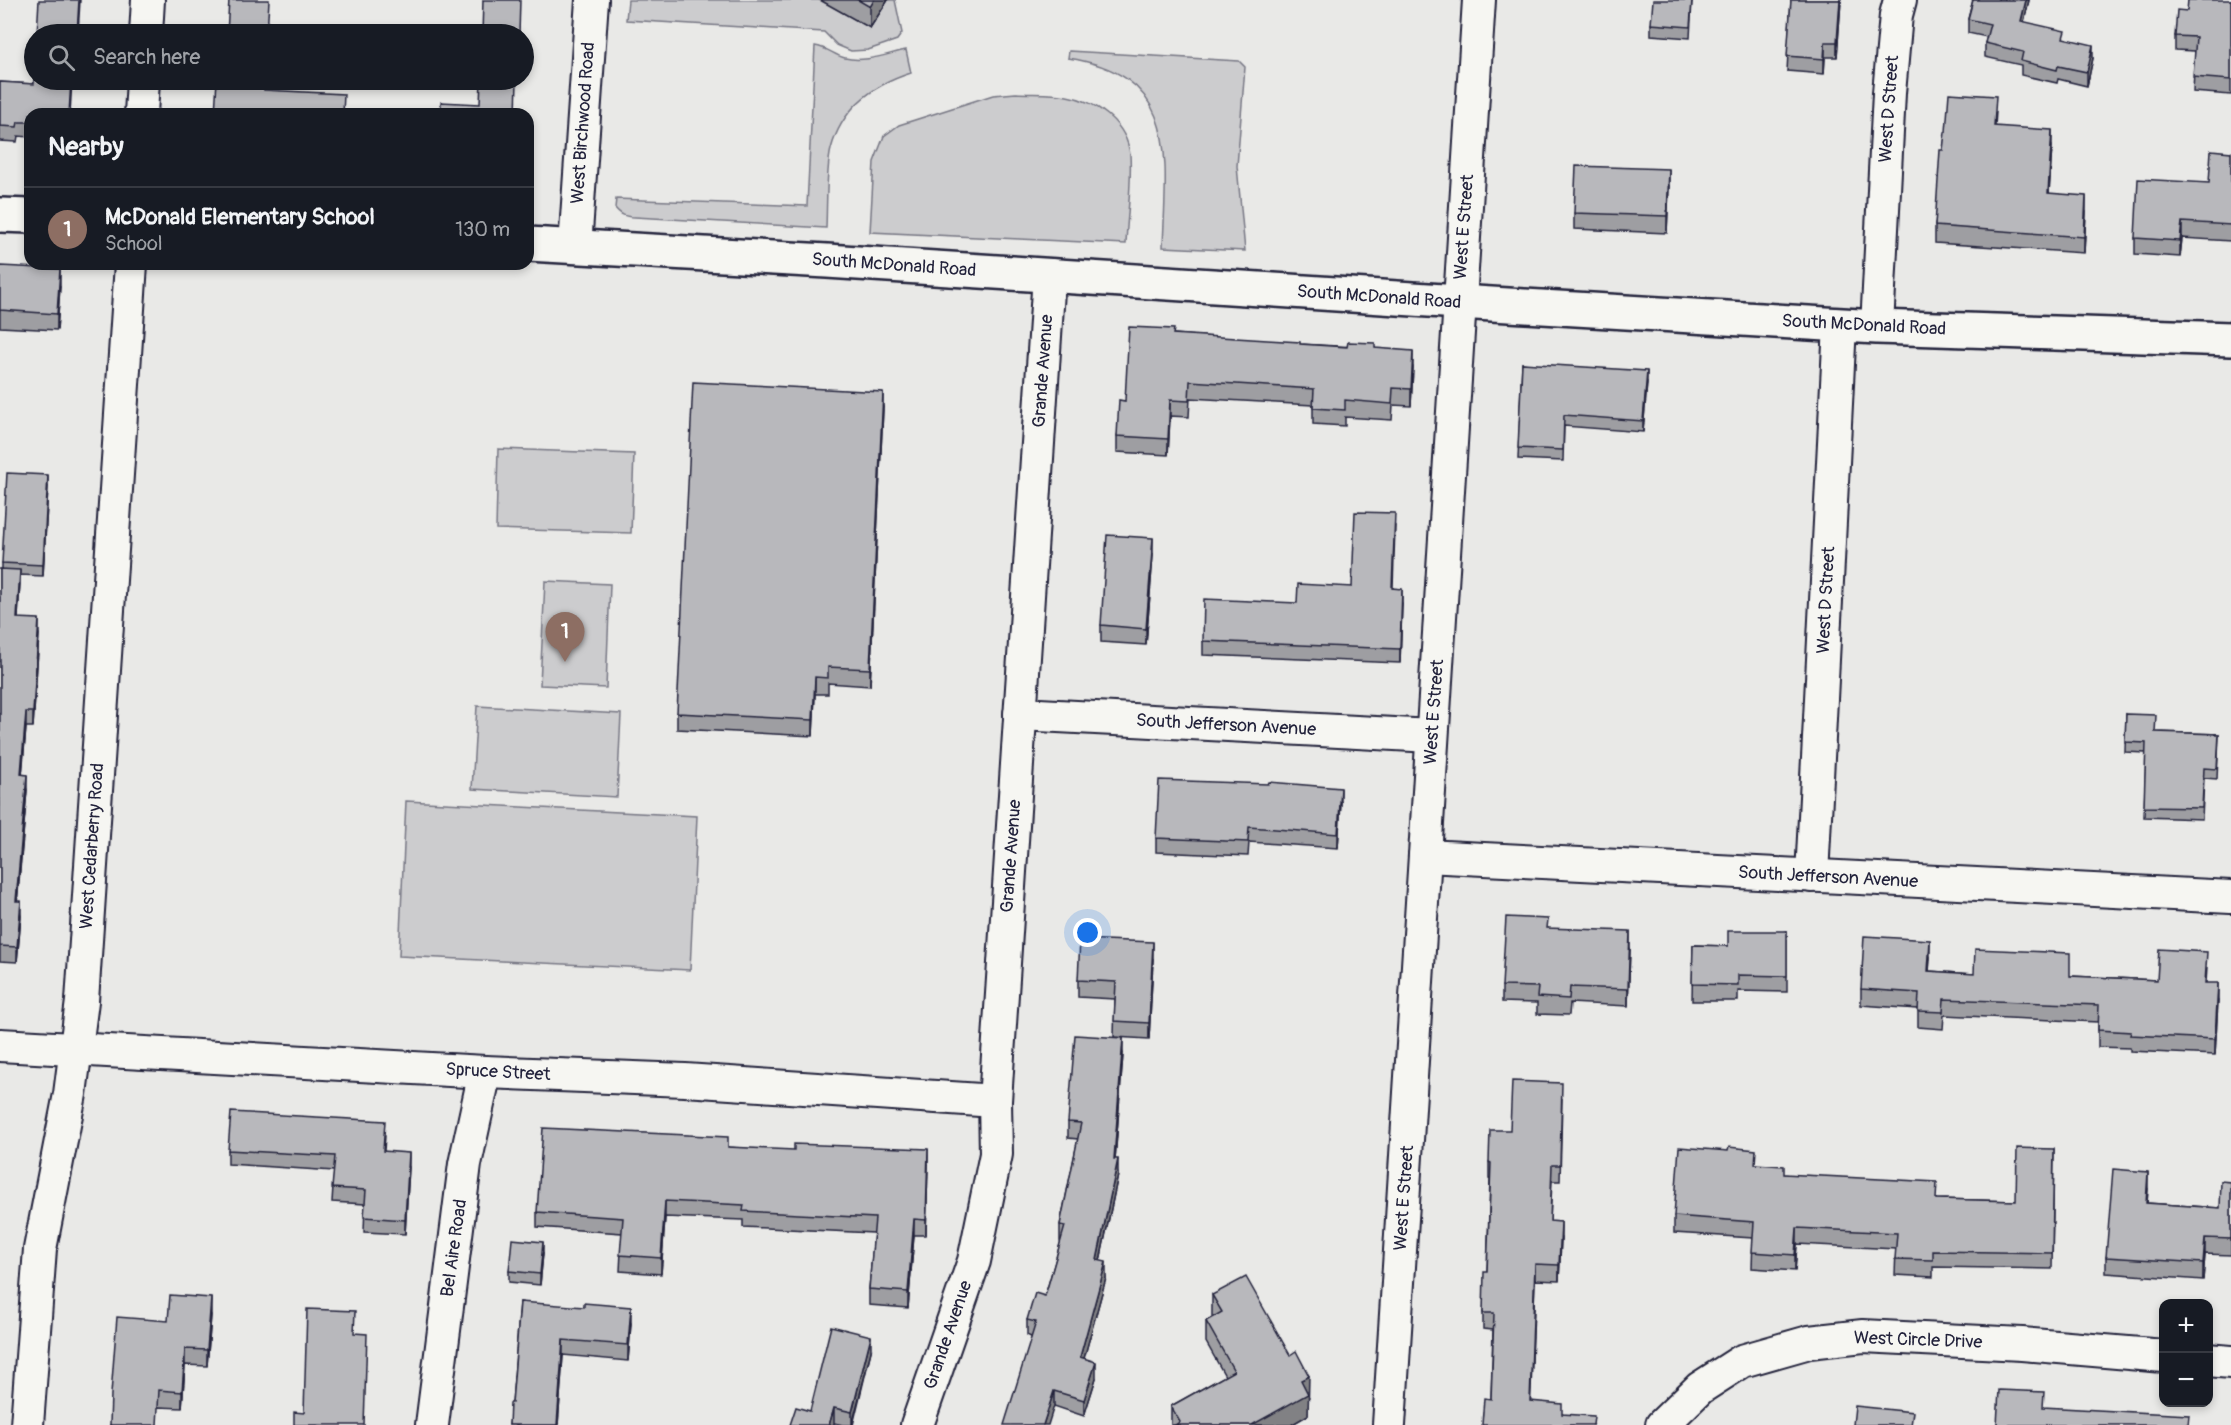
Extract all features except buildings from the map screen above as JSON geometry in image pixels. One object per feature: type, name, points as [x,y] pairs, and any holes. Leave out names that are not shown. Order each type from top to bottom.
[{"type":"street","points":[[147,24],[148,0]]},
{"type":"street","name":"West Birchwood Road","points":[[575,247],[591,0]]},
{"type":"street","name":"West E Street","points":[[1389,1425],[1479,0]]},
{"type":"street","name":"West D Street","points":[[1877,327],[1889,93],[1896,15],[1900,0]]},
{"type":"street","points":[[141,108],[142,90]]},
{"type":"street","points":[[0,215],[24,216]]},
{"type":"street","name":"South McDonald Road","points":[[534,244],[1840,325],[2231,339]]},
{"type":"street","name":"West Cedarberry Road","points":[[27,1425],[40,1249],[70,1094],[82,1001],[131,270]]},
{"type":"street","name":"Grande Avenue","points":[[917,1425],[974,1261],[996,1154],[995,1101],[1049,275]]},
{"type":"street","name":"West D Street","points":[[1812,876],[1840,325]]},
{"type":"street","name":"South Jefferson Avenue","points":[[1020,714],[1432,736]]},
{"type":"street","name":"South Jefferson Avenue","points":[[1425,856],[2231,897]]},
{"type":"street","name":"Spruce Street","points":[[0,1045],[485,1072],[685,1080],[995,1101]]},
{"type":"street","name":"Bel Aire Road","points":[[432,1425],[465,1164],[485,1072]]},
{"type":"street","name":"West Circle Drive","points":[[1662,1425],[1700,1388],[1742,1361],[1809,1342],[1863,1336],[2022,1344],[2159,1356]]},
{"type":"street","points":[[2213,1360],[2231,1362]]},
{"type":"shaded area","points":[[628,0],[820,0],[870,28],[888,0],[895,0],[902,33],[897,40],[868,50],[851,51],[837,45],[824,32],[626,20]]},
{"type":"shaded area","points":[[815,46],[852,59],[876,57],[906,50],[911,73],[884,84],[861,100],[851,110],[836,134],[829,157],[826,228],[632,217],[624,215],[615,208],[616,199],[807,206]]},
{"type":"shaded area","points":[[1069,51],[1239,61],[1245,67],[1237,166],[1245,251],[1163,247],[1164,153],[1159,125],[1149,102],[1131,82],[1105,67],[1068,58]]},
{"type":"shaded area","points":[[1055,94],[1078,99],[1099,109],[1117,124],[1128,144],[1130,155],[1126,244],[870,232],[874,162],[884,136],[899,125],[993,95]]},
{"type":"shaded area","points":[[498,449],[634,454],[631,533],[496,529]]},
{"type":"shaded area","points":[[545,581],[610,584],[606,688],[540,685]]},
{"type":"shaded area","points":[[477,706],[621,714],[617,797],[472,789]]},
{"type":"shaded area","points":[[406,801],[697,816],[690,970],[399,956]]},
{"type":"place","name":"McDonald Elementary School","points":[[565,662]]}]
